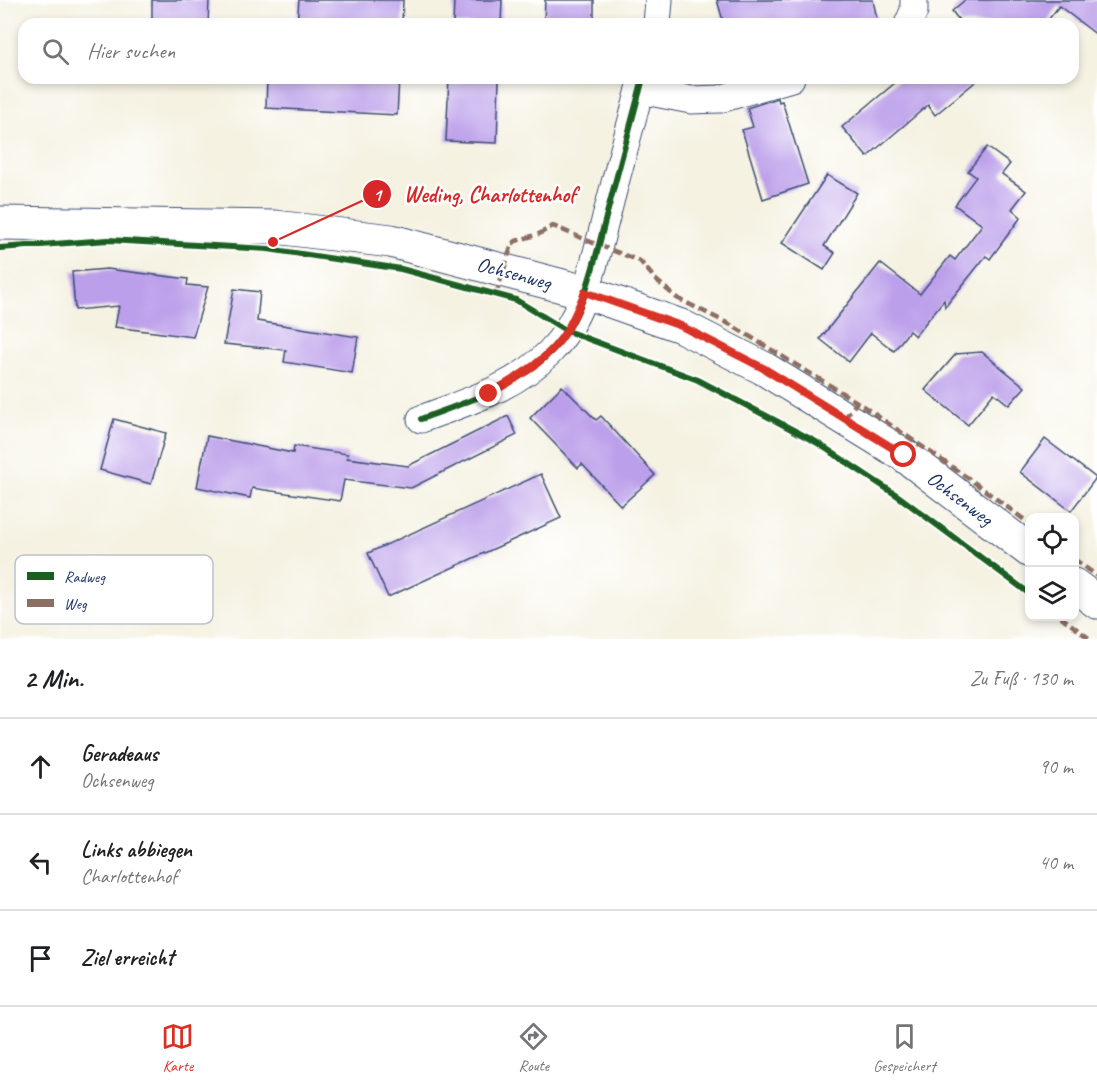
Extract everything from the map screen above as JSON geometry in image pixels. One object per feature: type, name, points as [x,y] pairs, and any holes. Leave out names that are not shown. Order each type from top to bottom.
[{"type":"main road","name":"Ochsenweg","points":[[0,223],[283,228],[391,242],[585,292],[681,326],[763,368],[904,455],[1025,548]]},
{"type":"main road","points":[[1079,589],[1097,602]]},
{"type":"street","points":[[658,18],[660,0]]},
{"type":"street","points":[[911,18],[914,11],[914,0]]},
{"type":"street","points":[[421,419],[489,394],[525,373],[549,353],[567,331],[585,292],[641,84],[690,100],[720,99],[771,84]]},
{"type":"building","points":[[152,0],[209,0],[208,18],[152,18]]},
{"type":"building","points":[[299,0],[403,0],[402,18],[298,18]]},
{"type":"building","points":[[454,0],[502,0],[501,18],[453,18]]},
{"type":"building","points":[[545,0],[594,0],[594,18],[544,18]]},
{"type":"building","points":[[717,0],[873,0],[877,18],[722,18]]},
{"type":"building","points":[[965,0],[1097,0],[1097,35],[1079,21],[1079,18],[1075,18],[1059,6],[1050,18],[957,18],[952,11]]},
{"type":"building","points":[[267,84],[399,84],[397,115],[266,108]]},
{"type":"building","points":[[449,84],[499,84],[497,143],[446,141]]},
{"type":"building","points":[[894,84],[973,84],[935,115],[928,105],[867,157],[842,127]]},
{"type":"building","points":[[778,98],[779,102],[782,101],[808,184],[763,199],[742,130],[753,127],[747,108]]},
{"type":"building","points":[[987,147],[1010,164],[1002,174],[1026,191],[1012,209],[1021,217],[990,259],[986,256],[945,307],[944,300],[915,336],[909,331],[894,351],[871,333],[849,362],[820,339],[880,263],[920,294],[950,256],[955,260],[982,225],[955,205],[976,177],[968,171]]},
{"type":"building","points":[[827,175],[857,193],[824,246],[835,253],[824,270],[782,243]]},
{"type":"building","points":[[107,269],[188,279],[187,285],[208,287],[193,337],[115,327],[119,306],[75,310],[72,272]]},
{"type":"building","points":[[234,289],[260,292],[257,321],[358,337],[352,373],[284,362],[286,350],[224,344]]},
{"type":"building","points":[[982,352],[1025,387],[1009,405],[994,393],[968,425],[925,390],[956,354]]},
{"type":"building","points":[[562,386],[596,420],[601,416],[655,475],[621,506],[582,464],[578,468],[530,418]]},
{"type":"building","points":[[508,416],[517,435],[411,488],[344,480],[340,501],[252,488],[250,498],[197,487],[207,436],[293,453],[294,446],[348,454],[347,458],[408,466]]},
{"type":"building","points":[[114,419],[166,433],[151,484],[100,470]]},
{"type":"building","points":[[1045,439],[1096,478],[1071,511],[1020,472]]},
{"type":"building","points":[[541,474],[561,518],[388,597],[368,553]]},
{"type":"marked path","points":[[496,295],[512,244],[553,226],[640,261],[656,280],[677,298],[731,325],[857,402],[971,480],[1025,520]]},
{"type":"marked path","points":[[845,418],[857,402]]},
{"type":"marked path","points":[[1079,563],[1097,576]]},
{"type":"marked path","points":[[1067,621],[1090,639]]},
{"type":"cycle path","points":[[421,419],[506,385],[536,365],[563,337],[581,302],[594,264],[641,84]]},
{"type":"cycle path","points":[[0,248],[108,240],[268,249],[401,269],[516,300],[567,331],[698,380],[816,442],[898,496],[1025,590]]},
{"type":"place","name":"Weding, Charlottenhof","points":[[273,242]]},
{"type":"route","points":[[489,394],[525,373],[549,353],[567,331],[585,292],[681,326],[763,368],[904,455]]}]
